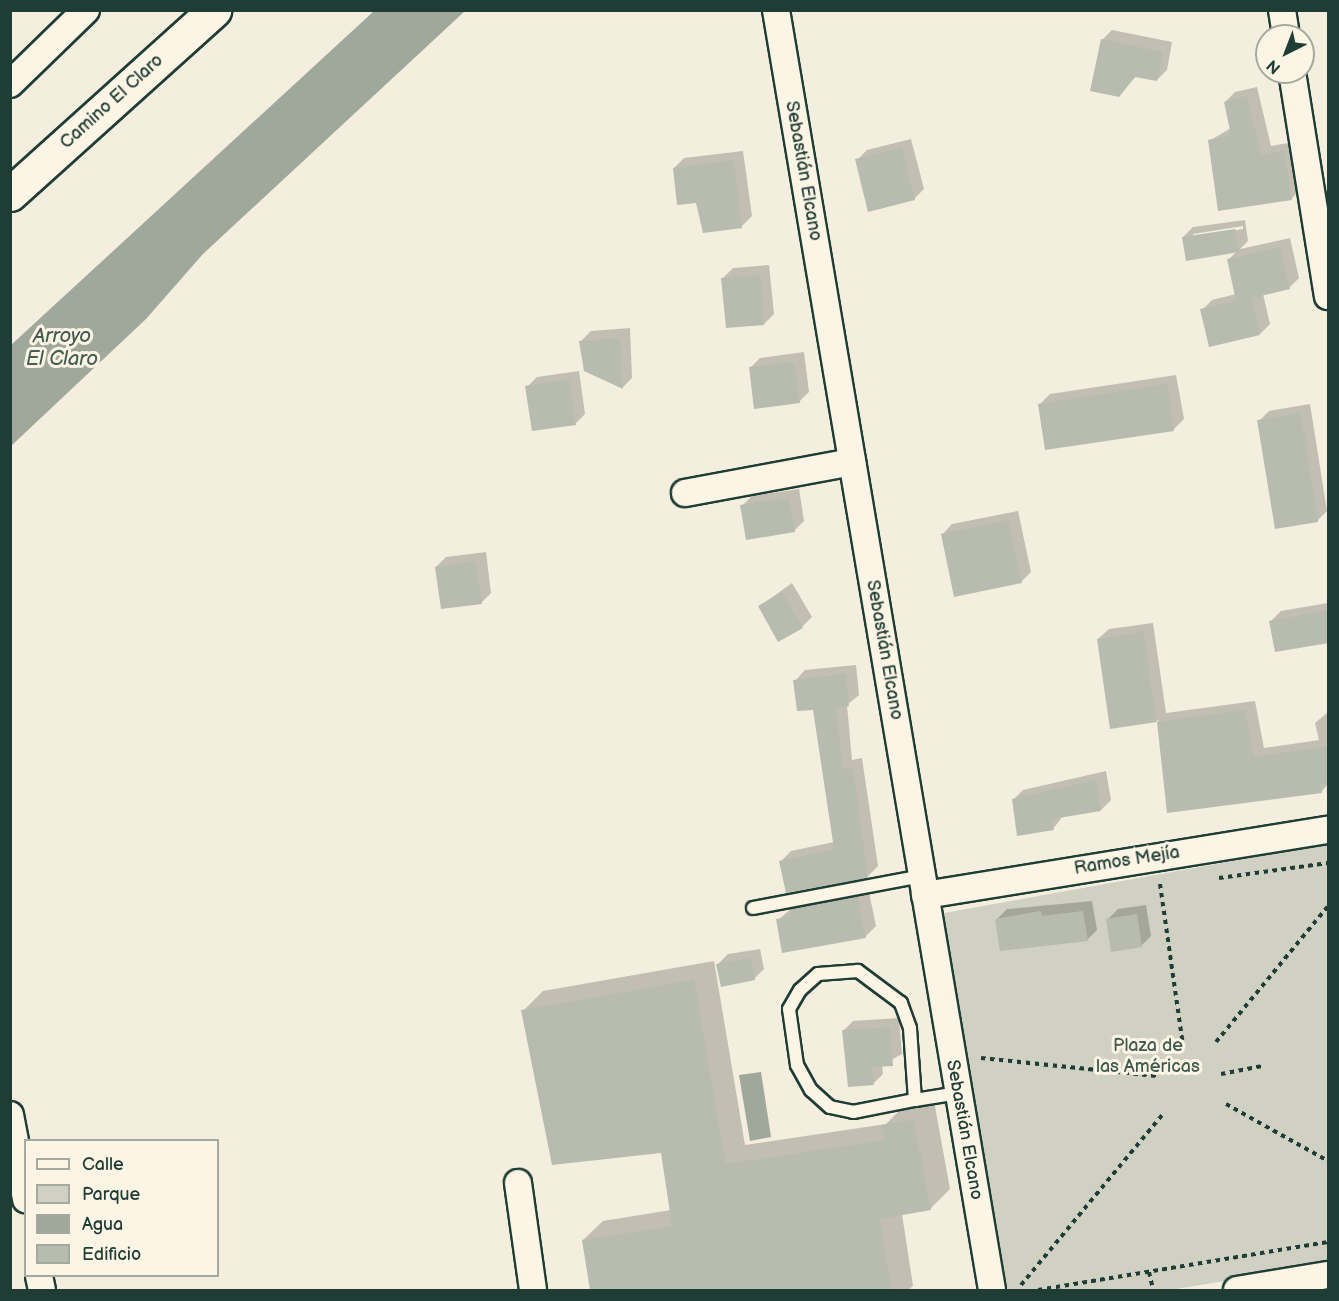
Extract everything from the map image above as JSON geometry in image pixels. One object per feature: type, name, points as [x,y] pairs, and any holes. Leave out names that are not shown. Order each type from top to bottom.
[{"type":"street","points":[[10,84],[86,10]]},
{"type":"street","name":"Camino El Claro","points":[[10,194],[214,10]]},
{"type":"street","name":"Sebastián Elcano","points":[[776,10],[992,1290]]},
{"type":"street","points":[[1294,84],[1329,296]]},
{"type":"street","points":[[685,493],[852,462]]},
{"type":"street","name":"Ramos Mejía","points":[[924,885],[1155,856],[1329,830]]},
{"type":"street","points":[[10,1115],[24,1188]]},
{"type":"street","points":[[518,1183],[532,1290]]},
{"type":"street","points":[[1237,1290],[1329,1275]]},
{"type":"lane","points":[[753,908],[924,885]]},
{"type":"lane","points":[[915,1101],[910,1028],[894,995],[858,971],[838,969],[818,974],[800,990],[789,1009],[791,1039],[811,1089],[830,1107],[853,1112],[915,1101],[958,1093]]},
{"type":"path","points":[[1155,856],[1183,1046]]},
{"type":"path","points":[[1205,880],[1329,863]]},
{"type":"path","points":[[1160,887],[1171,885]]},
{"type":"path","points":[[1216,1042],[1329,906]]},
{"type":"path","points":[[951,1054],[1156,1076]]},
{"type":"path","points":[[1221,1074],[1262,1066]]},
{"type":"path","points":[[1226,1104],[1329,1161]]},
{"type":"path","points":[[1016,1290],[1162,1115]]},
{"type":"path","points":[[1038,1290],[1329,1242]]},
{"type":"path","points":[[1149,1272],[1154,1290]]},
{"type":"green space","name":"Plaza de las Américas","points":[[1328,844],[1328,1264],[1170,1290],[1003,1290],[944,913]]},
{"type":"water","name":"Arroyo El Claro","points":[[374,11],[465,11],[203,254],[146,319],[11,446],[11,345]]},
{"type":"water","points":[[761,1072],[771,1137],[750,1141],[739,1075]]},
{"type":"building","points":[[1101,39],[1163,52],[1157,81],[1135,77],[1119,97],[1090,91]]},
{"type":"building","points":[[1247,96],[1261,155],[1284,151],[1292,200],[1218,211],[1208,140],[1231,135],[1224,102]]},
{"type":"building","points":[[902,148],[915,200],[868,212],[855,159]]},
{"type":"building","points":[[734,160],[742,228],[703,233],[696,203],[677,205],[673,168]]},
{"type":"building","points":[[1235,229],[1239,252],[1186,261],[1182,237]]},
{"type":"building","points":[[1280,247],[1290,289],[1252,298],[1260,335],[1209,347],[1200,309],[1236,301],[1227,259]]},
{"type":"building","points":[[760,275],[764,325],[726,328],[721,278]]},
{"type":"building","points":[[620,338],[623,389],[584,371],[579,341]]},
{"type":"building","points":[[794,362],[800,403],[754,409],[749,367]]},
{"type":"building","points":[[569,380],[576,425],[532,431],[525,386]]},
{"type":"building","points":[[1167,384],[1174,431],[1045,450],[1038,404]]},
{"type":"building","points":[[1301,413],[1318,522],[1275,529],[1257,420]]},
{"type":"building","points":[[789,498],[795,532],[746,540],[740,505]]},
{"type":"building","points":[[1008,520],[1022,583],[954,597],[941,534]]},
{"type":"building","points":[[476,561],[482,604],[441,609],[435,567]]},
{"type":"building","points":[[782,592],[803,628],[778,642],[758,606]]},
{"type":"building","points":[[1329,610],[1329,643],[1275,652],[1269,621]]},
{"type":"building","points":[[1143,632],[1157,722],[1110,729],[1097,639]]},
{"type":"building","points":[[846,674],[849,706],[837,708],[842,769],[853,767],[868,878],[786,893],[779,861],[834,849],[813,710],[797,711],[793,680]]},
{"type":"building","points":[[1245,710],[1254,757],[1329,746],[1329,782],[1320,784],[1322,793],[1167,813],[1157,722]]},
{"type":"building","points":[[1096,780],[1101,811],[1052,819],[1054,830],[1017,836],[1012,799]]},
{"type":"building","points":[[858,896],[866,938],[782,953],[776,919],[791,917],[790,909]]},
{"type":"building","points":[[1041,911],[1042,916],[1083,911],[1088,941],[1000,951],[995,919]]},
{"type":"building","points":[[1137,914],[1142,947],[1111,952],[1106,919]]},
{"type":"building","points":[[751,958],[755,980],[721,987],[716,964]]},
{"type":"building","points":[[694,980],[726,1164],[885,1140],[882,1125],[914,1120],[931,1210],[880,1219],[891,1290],[590,1290],[582,1240],[672,1226],[661,1153],[552,1165],[521,1010]]},
{"type":"building","points":[[890,1027],[893,1066],[872,1067],[874,1085],[848,1087],[842,1030]]}]
